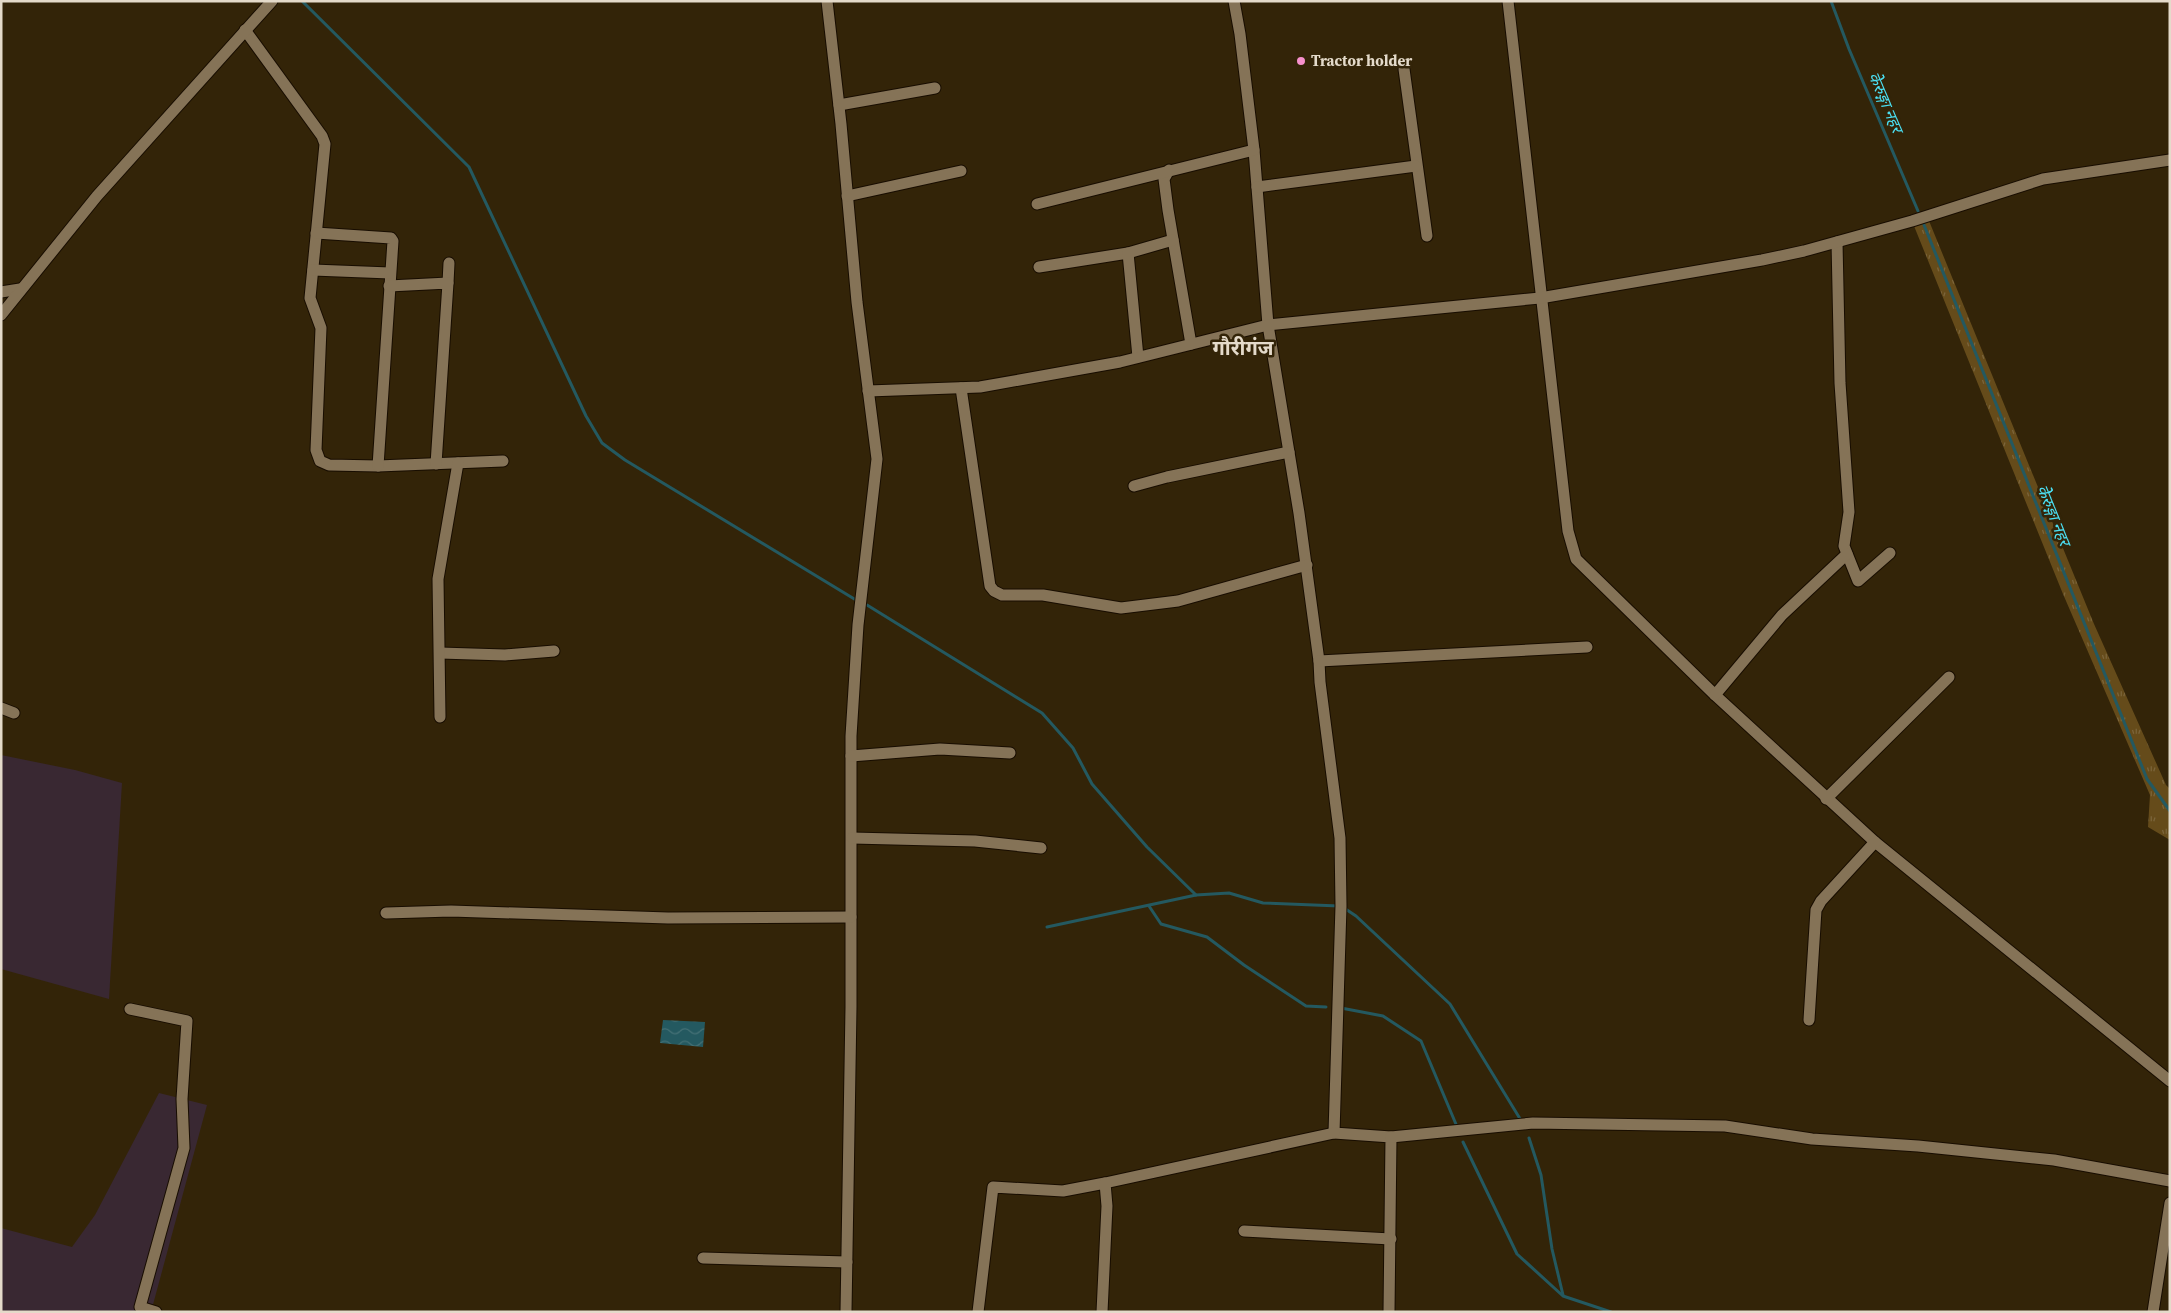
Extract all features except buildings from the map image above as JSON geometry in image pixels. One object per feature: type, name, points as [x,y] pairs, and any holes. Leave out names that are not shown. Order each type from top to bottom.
[{"type":"street","points":[[1,315],[20,289],[97,196],[272,1]]},
{"type":"street","points":[[827,1],[839,105],[857,302],[877,459],[858,625],[851,756],[852,917],[846,1312]]},
{"type":"street","points":[[1234,1],[1240,34],[1254,150],[1268,325],[1307,565],[1340,838],[1334,1133]]},
{"type":"street","points":[[1508,1],[1520,98],[1540,298],[1568,531],[1576,559],[1826,799],[1875,842],[2170,1081]]},
{"type":"street","points":[[245,30],[322,136],[325,144],[310,298],[321,328],[316,450],[320,461],[329,465],[378,466],[504,461]]},
{"type":"street","points":[[1404,69],[1427,236]]},
{"type":"street","points":[[839,105],[935,88]]},
{"type":"street","points":[[1036,204],[1254,150]]},
{"type":"street","points":[[868,391],[980,387],[1138,357],[1268,325],[1540,298],[1762,260],[1912,221],[2043,179],[2170,160]]},
{"type":"street","points":[[1257,187],[1416,166]]},
{"type":"street","points":[[1169,170],[1164,179],[1191,344]]},
{"type":"street","points":[[847,196],[961,171]]},
{"type":"street","points":[[316,233],[391,238],[393,245],[378,466]]},
{"type":"street","points":[[1039,267],[1128,253],[1173,240]]},
{"type":"street","points":[[1837,242],[1840,384],[1849,512],[1844,546],[1858,581],[1890,553]]},
{"type":"street","points":[[1128,253],[1138,357]]},
{"type":"street","points":[[436,464],[449,263]]},
{"type":"street","points":[[313,270],[390,273]]},
{"type":"street","points":[[389,286],[448,282]]},
{"type":"street","points":[[1,292],[20,289]]},
{"type":"street","points":[[961,388],[990,586],[994,592],[1002,595],[1043,595],[1121,608],[1135,607],[1178,601],[1307,565]]},
{"type":"street","points":[[1134,486],[1167,477],[1289,452]]},
{"type":"street","points":[[440,717],[438,580],[458,463]]},
{"type":"street","points":[[1716,695],[1782,615],[1847,554]]},
{"type":"street","points":[[1319,661],[1588,648]]},
{"type":"street","points":[[440,653],[505,655],[554,651]]},
{"type":"street","points":[[1826,799],[1949,677]]},
{"type":"street","points":[[1,708],[14,713]]},
{"type":"street","points":[[851,756],[940,749],[1010,753]]},
{"type":"street","points":[[852,838],[975,840],[1041,848]]},
{"type":"street","points":[[1809,1020],[1816,910],[1821,901],[1875,842]]},
{"type":"street","points":[[386,914],[451,910],[668,918],[852,917]]},
{"type":"street","points":[[130,1008],[187,1021],[182,1098],[184,1148],[140,1307],[156,1312]]},
{"type":"street","points":[[978,1312],[993,1186],[1063,1191],[1334,1133],[1391,1137],[1533,1123],[1725,1126],[1812,1139],[1918,1146],[2054,1160],[2170,1181]]},
{"type":"street","points":[[1389,1312],[1391,1137]]},
{"type":"street","points":[[1102,1312],[1107,1206],[1105,1183]]},
{"type":"street","points":[[2152,1312],[2170,1203]]},
{"type":"street","points":[[1244,1231],[1391,1239]]},
{"type":"street","points":[[703,1258],[847,1262]]},
{"type":"shaded area","points":[[1,755],[75,770],[122,783],[109,999],[1,969]]},
{"type":"shaded area","points":[[159,1093],[207,1105],[151,1312],[1,1312],[1,1228],[72,1247],[95,1215]]},
{"type":"green space","points":[[1927,216],[2094,624],[2166,785],[2170,789],[2170,840],[2148,827],[2150,795],[2063,594],[1912,221]]},
{"type":"water","points":[[663,1020],[705,1022],[703,1047],[660,1043]]},
{"type":"waterway","points":[[302,1],[469,167],[586,416],[602,443],[625,460],[856,600]]},
{"type":"waterway","name":"केेरुङ्गा नहर","points":[[1831,1],[1849,49],[1918,211]]},
{"type":"waterway","name":"केेरुङ्गा नहर","points":[[1924,225],[2147,779],[2170,811]]},
{"type":"waterway","points":[[867,605],[1042,713],[1073,748],[1092,784],[1147,847],[1196,895]]},
{"type":"waterway","points":[[1047,927],[1196,895],[1229,893],[1263,903],[1339,906]]},
{"type":"waterway","points":[[1149,906],[1161,924],[1207,937],[1244,965],[1306,1006],[1326,1007]]},
{"type":"waterway","points":[[1344,908],[1356,916],[1450,1004],[1522,1122]]},
{"type":"waterway","points":[[1341,1008],[1383,1016],[1421,1041],[1458,1129]]},
{"type":"waterway","points":[[1529,1138],[1541,1175],[1552,1249],[1563,1295]]},
{"type":"waterway","points":[[1463,1142],[1517,1254],[1563,1296],[1611,1312]]},
{"type":"place","name":"Tractor holder","points":[[1301,61]]},
{"type":"district","name":"गौरीगंज","points":[[1243,348]]}]
